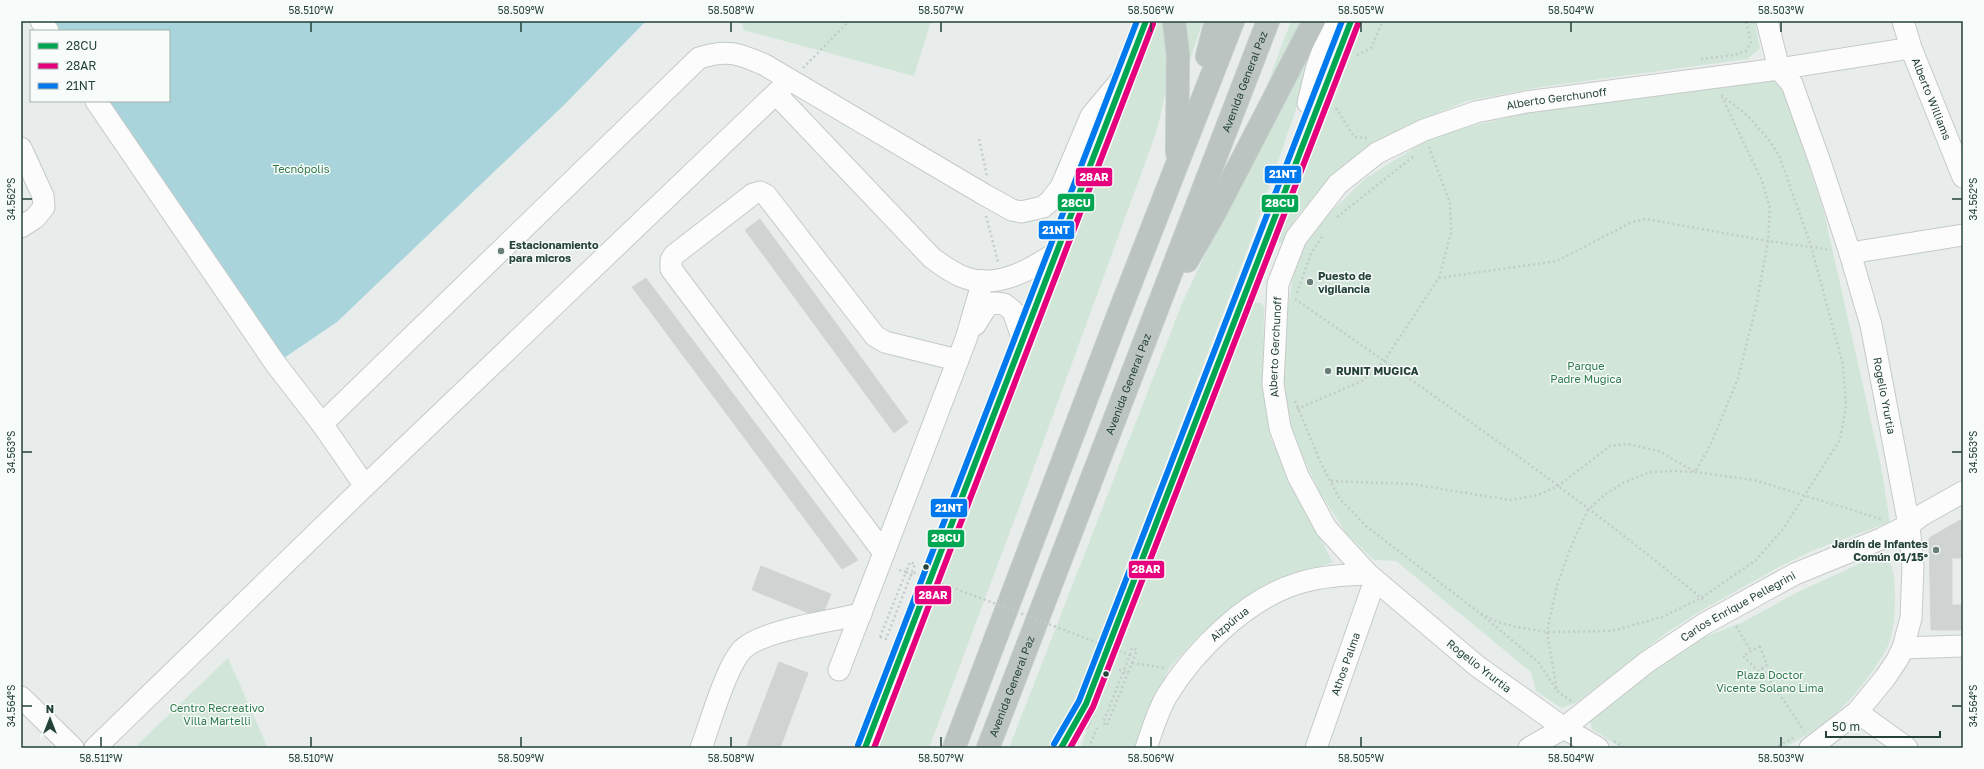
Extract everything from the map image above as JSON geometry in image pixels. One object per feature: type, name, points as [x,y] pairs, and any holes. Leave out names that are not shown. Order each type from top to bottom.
[{"type":"highway","points":[[1174,21],[1178,55],[1177,165]]},
{"type":"highway","points":[[1177,165],[1216,21]]},
{"type":"highway","points":[[954,748],[1117,318],[1233,21]]},
{"type":"highway","name":"Avenida General Paz","points":[[988,748],[1268,21]]},
{"type":"highway","points":[[1151,325],[1218,207],[1314,21]]},
{"type":"highway","points":[[1060,748],[1086,704]]},
{"type":"street","points":[[41,21],[47,30]]},
{"type":"street","points":[[865,748],[1127,74],[1146,21]]},
{"type":"street","points":[[1287,187],[1316,70],[1332,21]]},
{"type":"street","points":[[1069,748],[1352,21]]},
{"type":"street","name":"Rogelio Yrurtia","points":[[1767,21],[1779,69],[1792,84],[1850,253],[1871,325],[1909,525],[1913,567],[1911,618],[1903,648],[1885,678],[1857,712],[1809,736]]},
{"type":"street","name":"Alberto Williams","points":[[1903,21],[1911,48],[1963,177]]},
{"type":"street","name":"Alberto Gerchunoff","points":[[1372,577],[1326,528],[1298,476],[1280,428],[1273,384],[1278,284],[1296,238],[1338,184],[1377,153],[1424,130],[1476,112],[1526,102],[1718,88],[1779,69],[1911,48]]},
{"type":"street","points":[[322,424],[679,76],[699,58],[716,53],[734,53],[765,65],[932,258],[951,271],[962,276],[983,281],[1002,279],[1028,271],[1058,252]]},
{"type":"street","points":[[783,87],[1012,210],[1021,212],[1043,208],[1061,187],[1091,116],[1127,74]]},
{"type":"street","points":[[95,748],[365,486],[783,87]]},
{"type":"street","points":[[97,102],[275,363],[322,424],[365,486]]},
{"type":"street","points":[[21,148],[43,196],[44,207],[35,218],[21,227]]},
{"type":"street","points":[[884,553],[671,269],[671,260],[674,255],[753,194],[760,192],[766,195],[875,336],[885,342],[956,360]]},
{"type":"street","points":[[1850,253],[1963,235]]},
{"type":"street","name":"Alberto Gerchunoff","points":[[1254,274],[1278,284]]},
{"type":"street","points":[[966,339],[983,281]]},
{"type":"street","points":[[839,670],[956,360],[966,339],[987,306],[994,303],[1004,304],[1013,310],[1024,340]]},
{"type":"street","name":"Carlos Enrique Pellegrini","points":[[1528,748],[1564,728],[1663,650],[1724,613],[1795,574],[1881,539],[1909,525],[1922,515],[1963,492]]},
{"type":"street","name":"Aizpúrua","points":[[1146,748],[1165,698],[1184,671],[1222,630],[1246,610],[1272,594],[1298,583],[1326,576],[1372,577]]},
{"type":"street","name":"Rogelio Yrurtia","points":[[1372,577],[1477,666],[1564,728],[1598,748]]},
{"type":"street","name":"Athos Palma","points":[[1316,748],[1372,577]]},
{"type":"street","points":[[701,748],[732,666],[742,650],[757,640],[776,634],[861,614]]},
{"type":"street","points":[[1903,648],[1963,646]]},
{"type":"street","points":[[21,697],[73,748]]},
{"type":"street","points":[[1857,712],[1907,748]]},
{"type":"path","points":[[783,87],[849,21]]},
{"type":"path","points":[[1356,55],[1371,48],[1383,21]]},
{"type":"path","points":[[1695,472],[1711,444],[1738,378],[1756,307],[1768,241],[1770,208],[1762,181],[1718,88]]},
{"type":"path","points":[[1481,614],[1510,625],[1547,632],[1612,631],[1662,617],[1702,598],[1755,561],[1783,529],[1840,440],[1846,406],[1843,365],[1811,246],[1779,155],[1768,139],[1748,116],[1718,88]]},
{"type":"path","points":[[1423,150],[1435,144]]},
{"type":"path","points":[[1298,408],[1362,381],[1384,360],[1439,278],[1451,233],[1450,203],[1429,147]]},
{"type":"path","points":[[1334,221],[1338,216],[1418,154]]},
{"type":"path","points":[[1439,278],[1557,261],[1632,222],[1646,219],[1768,241],[1811,246],[1850,253]]},
{"type":"path","points":[[1294,307],[1294,299],[1311,254],[1326,231]]},
{"type":"path","points":[[1294,299],[1384,360],[1558,486],[1702,598],[1724,613],[1751,651]]},
{"type":"path","points":[[1294,396],[1298,408],[1340,498],[1366,526],[1481,614],[1539,663],[1557,691],[1584,711]]},
{"type":"path","points":[[1331,481],[1411,484],[1510,500],[1538,495],[1558,486],[1610,446],[1627,444],[1659,451],[1695,472]]},
{"type":"path","points":[[1557,691],[1547,632],[1557,585],[1572,544],[1588,510],[1604,495],[1626,482],[1650,472],[1695,472],[1754,480],[1890,522],[1909,525]]},
{"type":"path","points":[[910,562],[915,564],[912,572],[886,639],[880,637],[910,562]]},
{"type":"path","points":[[901,570],[906,572]]},
{"type":"path","points":[[912,572],[1130,656]]},
{"type":"path","points":[[1760,646],[1767,665],[1758,671],[1743,656],[1751,651],[1760,646]]},
{"type":"path","points":[[1132,648],[1137,650],[1107,725],[1103,723],[1130,656],[1132,648]]},
{"type":"path","points":[[1132,663],[1184,671]]},
{"type":"path","points":[[1762,668],[1809,736],[1774,748]]},
{"type":"path","points":[[1119,670],[1128,673]]},
{"type":"green space","points":[[742,21],[931,21],[914,76],[743,30]]},
{"type":"green space","points":[[1157,21],[1164,21],[1167,36],[1168,64],[1163,105],[1156,133],[1029,481],[929,748],[877,748]]},
{"type":"green space","points":[[1183,21],[1203,21],[1189,63],[1187,63]]},
{"type":"green space","points":[[1291,21],[1308,21],[1256,114]]},
{"type":"green space","points":[[1326,21],[1253,235],[1073,705],[1048,748],[1009,748],[1183,301],[1216,231]]},
{"type":"green space","points":[[1362,21],[1755,21],[1760,48],[1748,59],[1541,87],[1467,101],[1406,126],[1373,145],[1335,174],[1298,215],[1281,243],[1277,242]]},
{"type":"green space","name":"Parque Padre Mugica","points":[[1771,79],[1784,88],[1824,212],[1881,466],[1890,522],[1814,550],[1781,566],[1699,612],[1669,631],[1576,703],[1561,708],[1536,691],[1531,672],[1396,561],[1374,560],[1346,533],[1320,493],[1296,442],[1283,396],[1286,324],[1292,281],[1301,252],[1320,222],[1366,178],[1435,135],[1530,112]]},
{"type":"green space","points":[[1254,303],[1260,303],[1264,306],[1263,387],[1271,439],[1333,562],[1288,577],[1245,600],[1199,635],[1168,670],[1138,748],[1080,748],[1251,305]]},
{"type":"green space","name":"Plaza Doctor Vicente Solano Lima","points":[[1878,555],[1886,556],[1893,571],[1895,581],[1894,623],[1886,650],[1867,679],[1847,703],[1811,732],[1783,748],[1621,748],[1592,729],[1590,722],[1594,715],[1667,659],[1697,640],[1743,622],[1796,593]]},
{"type":"green space","name":"Centro Recreativo Villa Martelli","points":[[228,658],[268,748],[134,748]]},
{"type":"water","name":"Tecnópolis","points":[[52,21],[646,21],[564,105],[337,322],[281,360],[107,102],[170,102],[170,30],[58,30]]},
{"type":"building","points":[[760,219],[908,422],[894,433],[745,230]]},
{"type":"building","points":[[646,278],[858,560],[842,569],[632,287]]},
{"type":"building","points":[[1960,520],[1963,520],[1963,558],[1952,558],[1952,605],[1963,605],[1963,630],[1931,630],[1929,538]]},
{"type":"building","points":[[761,566],[831,594],[821,618],[752,590]]},
{"type":"building","points":[[779,662],[808,673],[780,748],[746,748]]},
{"type":"transit line","name":"21NT","points":[[858,745],[1137,21]]},
{"type":"transit line","name":"28CU","points":[[865,748],[1146,21]]},
{"type":"transit line","name":"21NT","points":[[1054,744],[1079,701],[1342,21]]},
{"type":"transit line","name":"28CU","points":[[1061,748],[1086,704],[1351,21]]},
{"type":"transit line","name":"28AR","points":[[874,748],[1153,24]]},
{"type":"transit line","name":"28AR","points":[[1070,748],[1093,707],[1358,24]]},
{"type":"place","name":"Estacionamiento para micros","points":[[501,251]]},
{"type":"place","name":"Puesto de vigilancia","points":[[1310,282]]},
{"type":"place","name":"RUNIT MUGICA","points":[[1328,371]]},
{"type":"place","name":"Jardín de Infantes Común 01/15°","points":[[1936,550]]}]
